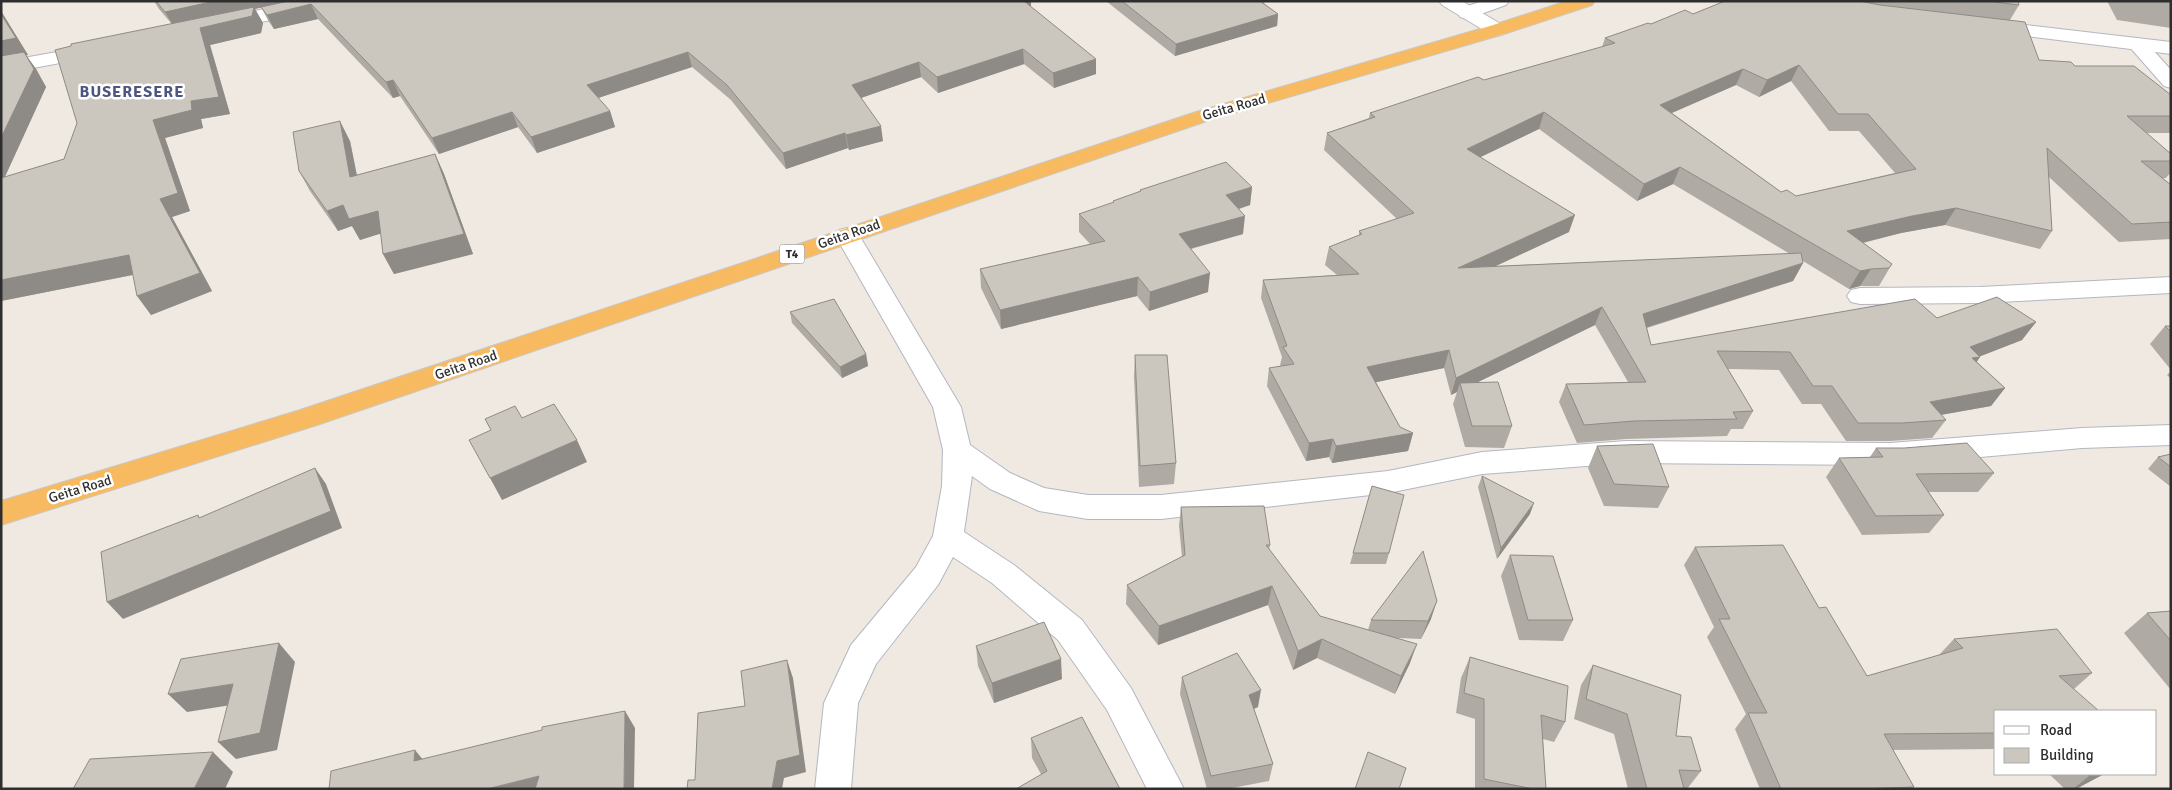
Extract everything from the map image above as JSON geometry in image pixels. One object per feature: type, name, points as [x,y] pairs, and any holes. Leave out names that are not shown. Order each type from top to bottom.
[{"type":"highway","name":"Geita Road","points":[[1,513],[307,418],[1202,116],[1497,30],[1586,1]]},
{"type":"street","points":[[204,28],[290,10],[318,1]]},
{"type":"street","points":[[1448,1],[1497,30]]},
{"type":"street","points":[[1467,13],[1500,1]]},
{"type":"street","points":[[1970,25],[2171,48]]},
{"type":"street","points":[[2137,44],[2171,82]]},
{"type":"street","points":[[1,68],[112,47]]},
{"type":"street","points":[[833,789],[841,703],[863,655],[928,576],[948,537],[957,486],[957,450],[947,407],[847,235]]},
{"type":"street","points":[[1860,296],[1980,295],[2171,285]]},
{"type":"street","points":[[957,450],[1000,481],[1039,499],[1088,507],[1161,508],[1388,482],[1482,463],[1607,454],[1890,454],[2082,438],[2171,435]]},
{"type":"street","points":[[948,537],[1002,574],[1070,630],[1119,699],[1166,789]]},
{"type":"building","points":[[156,1],[215,1],[165,12]]},
{"type":"building","points":[[289,1],[1024,1],[1096,59],[1053,73],[1023,49],[937,77],[919,62],[852,85],[881,126],[846,135],[845,133],[783,153],[727,85],[688,52],[587,85],[610,111],[531,137],[512,112],[432,138],[393,80],[386,82],[311,4],[267,15],[261,7]]},
{"type":"building","points":[[1122,1],[1260,1],[1278,14],[1176,44]]},
{"type":"building","points":[[1725,1],[1859,1],[2025,22],[2039,60],[2071,62],[2075,66],[2134,66],[2171,95],[2171,116],[2127,116],[2171,154],[2171,161],[2141,161],[2171,185],[2171,222],[2132,224],[2047,148],[2052,231],[1956,208],[1912,216],[1847,231],[1892,264],[1889,268],[1860,271],[1680,167],[1644,184],[1544,112],[1467,149],[1575,215],[1458,268],[1801,253],[1803,263],[1643,314],[1651,345],[1915,299],[1937,318],[1997,297],[2036,322],[1970,347],[1980,357],[1972,358],[2005,388],[1930,402],[1946,420],[1858,423],[1832,386],[1813,386],[1790,352],[1717,351],[1753,411],[1733,412],[1737,419],[1634,421],[1584,425],[1566,384],[1646,382],[1602,307],[1456,378],[1449,350],[1367,367],[1400,427],[1413,433],[1336,446],[1333,439],[1309,443],[1269,368],[1294,364],[1283,347],[1287,346],[1263,280],[1359,274],[1329,247],[1362,234],[1359,231],[1414,213],[1327,133],[1375,117],[1370,113],[1478,77],[1484,80],[1615,43],[1605,38],[1648,23],[1651,24],[1685,10],[1693,14]],"holes":[[[1799,65],[1838,114],[1868,114],[1916,169],[1796,196],[1787,190],[1781,192],[1660,105],[1743,69],[1767,80]]]},
{"type":"building","points":[[1986,1],[2018,1],[2019,5]]},
{"type":"building","points":[[254,7],[252,16],[200,28],[219,97],[191,101],[192,110],[153,120],[178,193],[160,199],[200,273],[137,296],[129,255],[1,280],[1,178],[64,159],[77,123],[55,50],[71,46],[71,44]]},
{"type":"building","points":[[1,14],[16,38],[1,41]]},
{"type":"building","points":[[24,52],[34,69],[1,138],[1,56]]},
{"type":"building","points":[[340,121],[350,177],[435,154],[464,234],[383,254],[378,211],[349,219],[343,205],[327,211],[299,171],[293,132]]},
{"type":"building","points":[[1226,162],[1252,187],[1226,195],[1245,216],[1179,234],[1210,273],[1150,292],[1138,277],[1000,310],[980,269],[1105,241],[1079,214],[1114,202],[1140,190]]},
{"type":"building","points":[[834,299],[866,354],[840,367],[790,312]]},
{"type":"building","points":[[2165,326],[2171,326],[2171,332]]},
{"type":"building","points":[[1135,355],[1167,355],[1176,463],[1140,466]]},
{"type":"building","points":[[1498,382],[1512,426],[1472,426],[1460,383]]},
{"type":"building","points":[[554,404],[577,440],[490,478],[469,440],[491,430],[485,419],[515,406],[522,418]]},
{"type":"building","points":[[1967,443],[1994,473],[1916,474],[1944,515],[1876,516],[1839,458],[1883,457],[1876,448],[1904,448]]},
{"type":"building","points":[[1653,444],[1669,487],[1614,484],[1597,446]]},
{"type":"building","points":[[2171,454],[2171,467],[2158,457]]},
{"type":"building","points":[[315,468],[331,511],[107,602],[101,552],[198,515],[199,518]]},
{"type":"building","points":[[1482,476],[1534,503],[1501,548],[1493,516]]},
{"type":"building","points":[[1372,486],[1404,495],[1389,553],[1353,553]]},
{"type":"building","points":[[1264,506],[1270,545],[1266,545],[1320,616],[1417,644],[1401,676],[1322,639],[1298,651],[1272,586],[1159,626],[1127,585],[1185,555],[1181,507]]},
{"type":"building","points":[[1783,545],[1819,608],[1826,607],[1867,676],[1963,648],[1954,639],[2057,629],[2092,673],[2059,676],[2098,710],[1994,710],[1994,733],[1884,734],[1914,787],[1781,789],[1748,713],[1767,713],[1719,619],[1730,619],[1695,547]]},
{"type":"building","points":[[1423,551],[1437,601],[1428,621],[1371,620]]},
{"type":"building","points":[[1510,555],[1553,556],[1573,620],[1528,620]]},
{"type":"building","points":[[2171,611],[2171,641],[2147,613]]},
{"type":"building","points":[[1044,622],[1061,659],[992,683],[976,646]]},
{"type":"building","points":[[279,643],[260,733],[218,742],[233,684],[168,694],[181,659]]},
{"type":"building","points":[[1237,653],[1261,690],[1249,695],[1273,764],[1211,776],[1182,677]]},
{"type":"building","points":[[1470,657],[1568,686],[1565,722],[1541,715],[1546,789],[1533,789],[1484,779],[1484,699],[1464,693]]},
{"type":"building","points":[[787,660],[800,755],[777,761],[772,789],[687,789],[688,780],[695,780],[698,713],[745,706],[741,671]]},
{"type":"building","points":[[1593,665],[1681,695],[1676,736],[1691,737],[1701,771],[1679,770],[1684,789],[1647,789],[1627,714],[1586,699]]},
{"type":"building","points":[[625,711],[624,788],[646,789],[535,789],[539,776],[487,789],[329,789],[331,771],[415,750],[414,761],[542,730],[542,727]]},
{"type":"building","points":[[1082,717],[1120,789],[1016,789],[1047,771],[1031,738]]},
{"type":"building","points":[[213,752],[194,789],[73,789],[90,759]]},
{"type":"building","points":[[1368,752],[1406,768],[1399,789],[1355,789]]},
{"type":"district","name":"BUSERESERE","points":[[132,92]]}]
